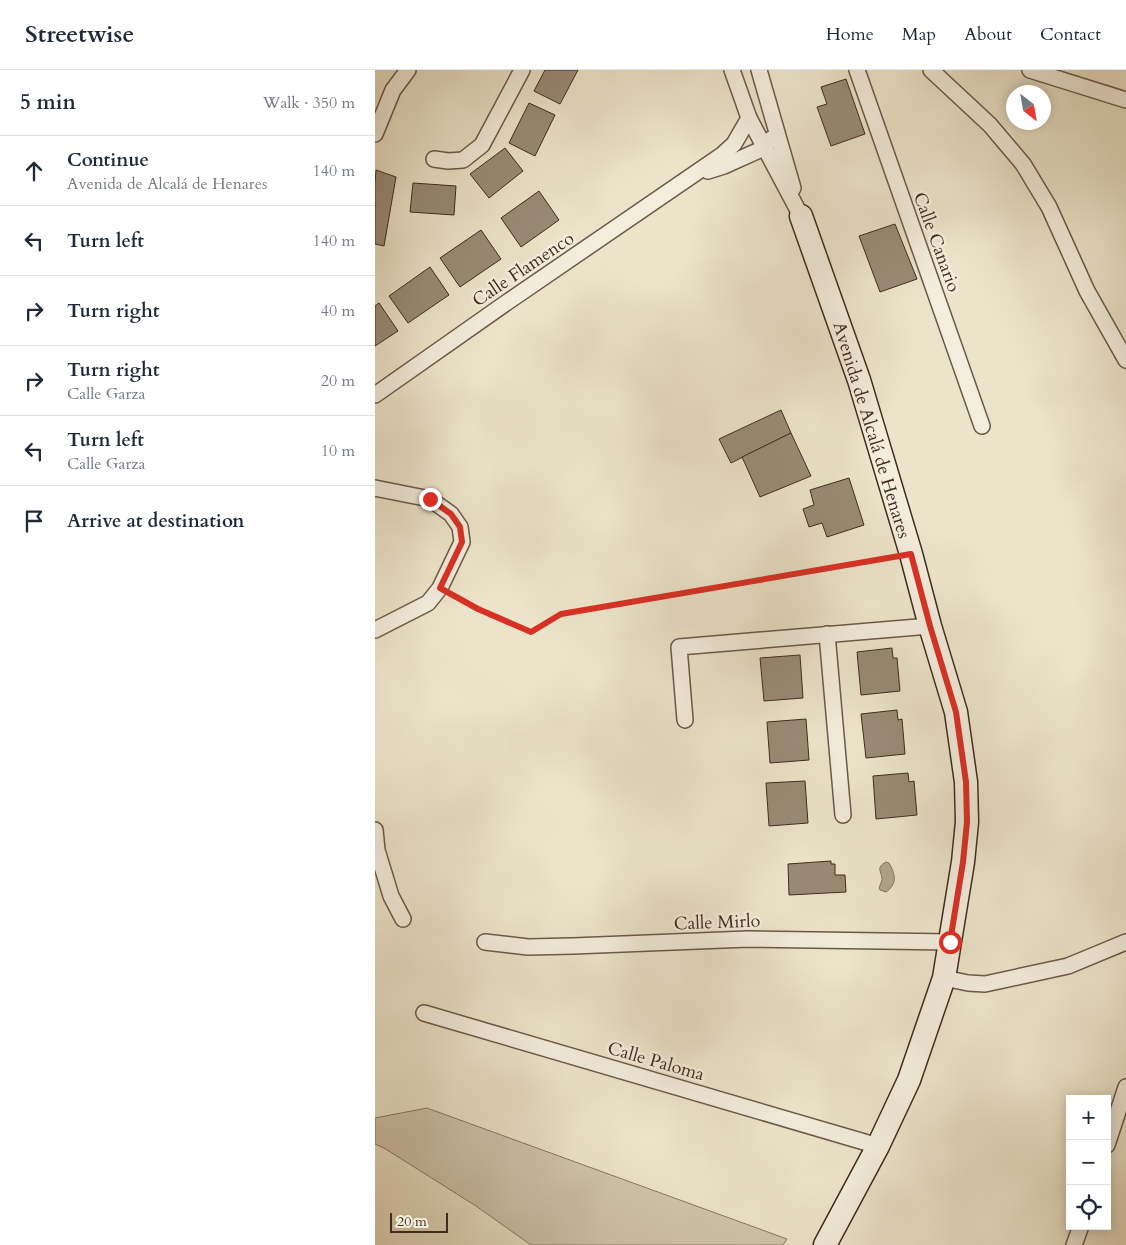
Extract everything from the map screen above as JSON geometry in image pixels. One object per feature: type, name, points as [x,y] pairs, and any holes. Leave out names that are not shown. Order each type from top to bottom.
[{"type":"street","points":[[375,134],[393,90],[408,70]]},
{"type":"street","points":[[434,159],[463,160],[482,145],[522,70]]},
{"type":"street","name":"Avenida de Alcalá de Henares","points":[[732,70],[749,118],[801,216]]},
{"type":"street","name":"Avenida de Alcalá de Henares","points":[[759,70],[801,216],[859,380],[911,554],[956,712],[966,782],[967,822],[963,862],[944,978],[909,1080],[878,1146],[825,1245]]},
{"type":"street","name":"Calle Canario","points":[[857,70],[982,426]]},
{"type":"street","points":[[931,70],[990,125],[1023,164],[1049,207],[1087,291],[1126,360]]},
{"type":"street","points":[[1030,70],[1126,100]]},
{"type":"street","name":"Calle Flamenco","points":[[375,395],[722,155],[734,144],[749,118]]},
{"type":"street","points":[[765,148],[776,128]]},
{"type":"street","name":"Calle Flamenco","points":[[694,175],[723,166],[765,148]]},
{"type":"street","points":[[375,488],[430,499],[451,514],[460,527],[462,542],[440,588],[428,603],[375,630]]},
{"type":"street","points":[[685,720],[679,647],[930,626]]},
{"type":"street","points":[[827,634],[843,815]]},
{"type":"street","points":[[375,830],[377,850],[391,896],[403,919]]},
{"type":"street","name":"Calle Mirlo","points":[[485,942],[528,947],[748,939],[950,942]]},
{"type":"street","points":[[944,978],[985,984],[1068,966],[1126,942]]},
{"type":"street","name":"Calle Paloma","points":[[424,1013],[878,1146]]},
{"type":"street","points":[[1109,1140],[1126,1087]]},
{"type":"street","points":[[1074,1245],[1080,1230]]},
{"type":"path","points":[[440,588],[478,609],[531,632],[561,614],[911,554]]},
{"type":"shaded area","points":[[886,862],[889,863],[894,874],[894,882],[886,892],[879,888],[882,880],[880,868]]},
{"type":"shaded area","points":[[427,1108],[787,1239],[783,1245],[531,1245],[476,1206],[375,1144],[375,1118]]},
{"type":"building","points":[[545,70],[578,70],[560,104],[534,91]]},
{"type":"building","points":[[846,79],[865,134],[831,146],[817,107],[827,104],[821,87]]},
{"type":"building","points":[[529,103],[555,115],[535,156],[509,143]]},
{"type":"building","points":[[505,148],[523,171],[489,198],[470,174]]},
{"type":"building","points":[[376,170],[396,177],[384,246],[375,244]]},
{"type":"building","points":[[413,183],[456,186],[454,215],[410,212]]},
{"type":"building","points":[[539,191],[559,220],[521,247],[501,218]]},
{"type":"building","points":[[895,224],[917,279],[880,292],[859,236]]},
{"type":"building","points":[[481,230],[501,259],[460,287],[440,258]]},
{"type":"building","points":[[430,267],[449,295],[408,323],[389,296]]},
{"type":"building","points":[[379,303],[398,331],[375,346],[375,306]]},
{"type":"building","points":[[781,410],[791,433],[731,463],[719,439]]},
{"type":"building","points":[[791,433],[811,476],[760,497],[742,457]]},
{"type":"building","points":[[849,478],[864,525],[827,537],[822,523],[809,527],[803,509],[814,505],[810,490]]},
{"type":"building","points":[[892,648],[893,658],[897,658],[900,691],[861,695],[857,652]]},
{"type":"building","points":[[800,655],[803,698],[764,701],[760,658]]},
{"type":"building","points":[[897,710],[898,720],[902,719],[905,754],[866,758],[861,714]]},
{"type":"building","points":[[806,719],[809,760],[770,763],[767,722]]},
{"type":"building","points":[[908,773],[909,782],[914,781],[917,815],[876,819],[873,776]]},
{"type":"building","points":[[805,781],[808,823],[769,826],[766,783]]},
{"type":"building","points":[[831,861],[831,864],[835,864],[835,875],[845,875],[846,892],[789,895],[788,864]]},
{"type":"route","points":[[430,499],[451,514],[460,527],[462,542],[440,588],[478,609],[531,632],[561,614],[911,554],[956,712],[966,782],[967,822],[963,862],[950,942]]}]
